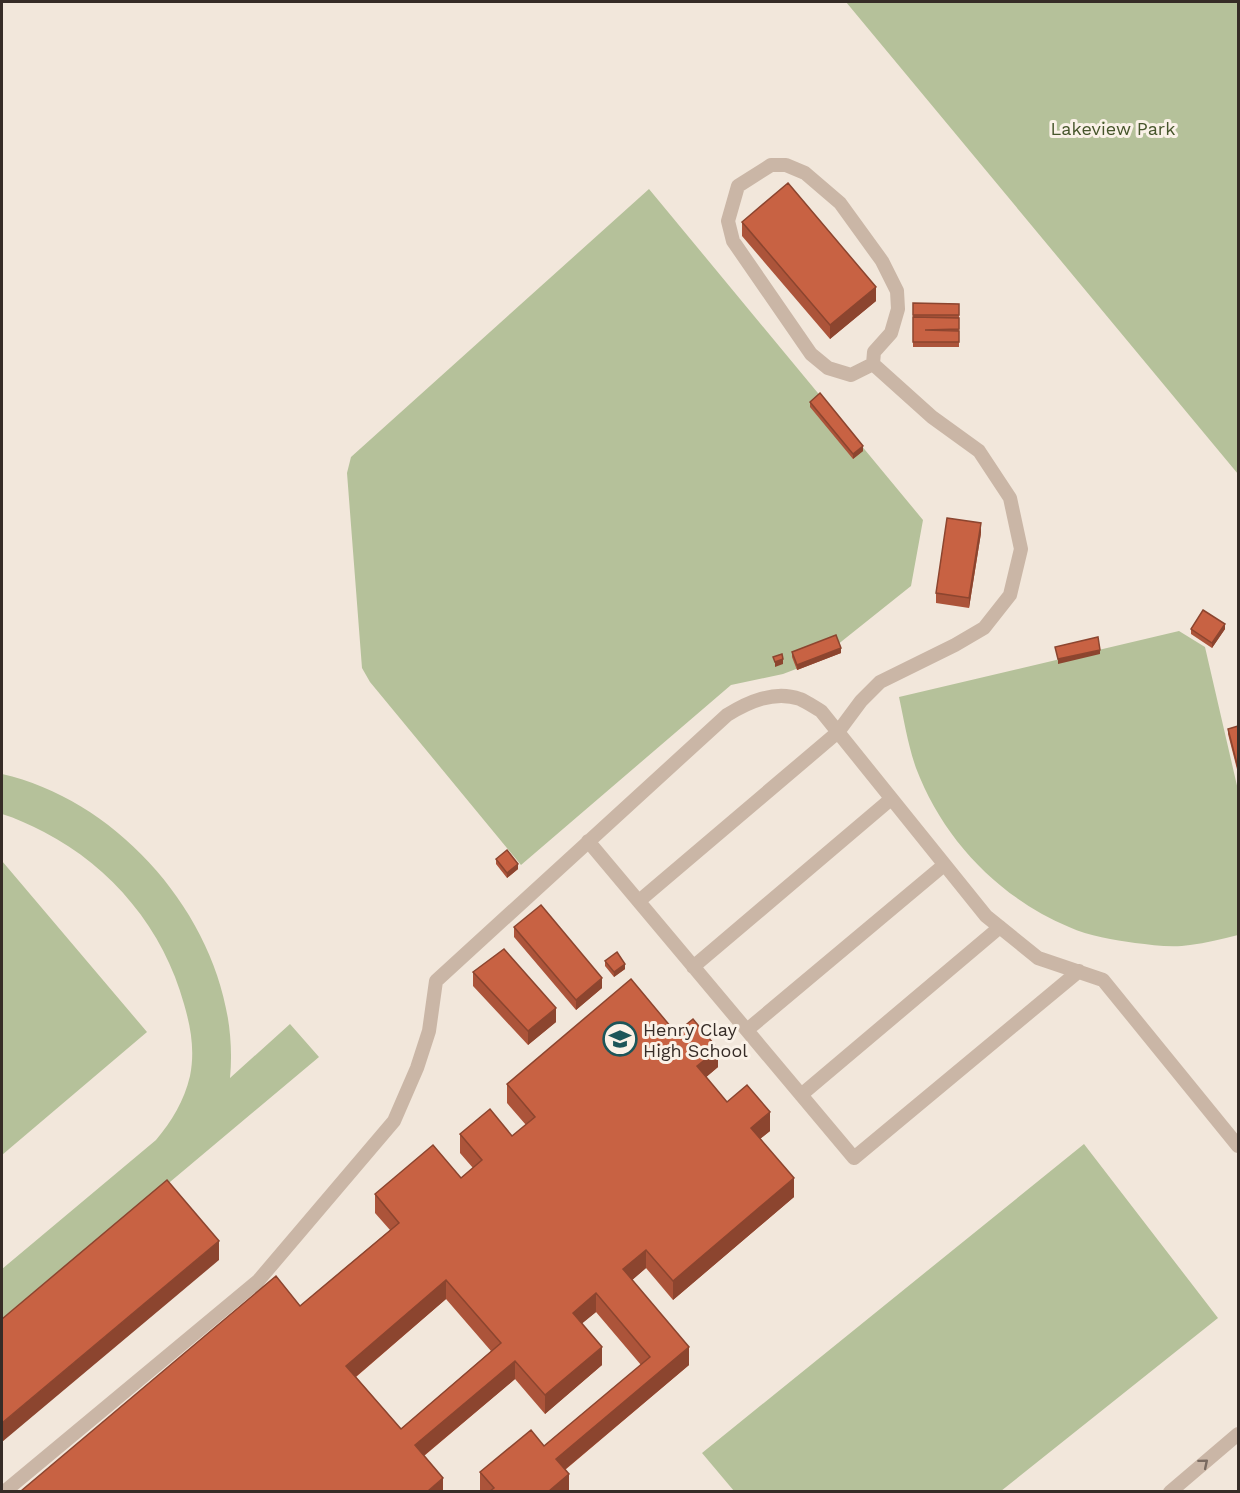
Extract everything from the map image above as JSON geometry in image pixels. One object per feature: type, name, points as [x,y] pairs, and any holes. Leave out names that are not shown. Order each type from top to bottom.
[{"type":"lane","points":[[771,165],[786,165],[805,173],[820,184],[840,202],[882,261],[897,291],[898,309],[891,333],[874,352],[873,364],[851,375],[828,368],[811,354],[733,241],[728,221],[738,186],[771,165]]},
{"type":"lane","points":[[639,901],[838,732],[880,682],[984,628],[1010,595],[1021,549],[1011,498],[979,451],[932,417],[873,364]]},
{"type":"lane","points":[[4,1491],[258,1281],[394,1121],[417,1068],[429,1031],[436,981],[727,715],[750,701],[777,696],[800,699],[821,711],[986,916],[1038,958],[1103,980],[1239,1146]]},
{"type":"lane","points":[[693,966],[891,799]]},
{"type":"lane","points":[[588,841],[854,1158],[1079,971]]},
{"type":"lane","points":[[747,1030],[944,865]]},
{"type":"lane","points":[[801,1095],[1000,927]]},
{"type":"lane","points":[[1171,1491],[1239,1434]]},
{"type":"green space","name":"Lakeview Park","points":[[846,2],[1238,2],[1238,474]]},
{"type":"green space","points":[[649,189],[923,520],[911,586],[817,661],[783,674],[731,685],[521,865],[370,682],[362,668],[347,473],[351,457]]},
{"type":"green space","points":[[1179,631],[1205,647],[1238,790],[1238,935],[1196,944],[1169,946],[1127,942],[1085,933],[1043,914],[1019,899],[976,863],[958,842],[941,819],[916,768],[899,697]]},
{"type":"green space","points":[[2,774],[49,790],[94,815],[134,847],[169,886],[198,930],[218,978],[229,1027],[230,1078],[290,1024],[319,1057],[2,1323],[2,1269],[156,1140],[181,1102],[190,1076],[192,1040],[175,977],[149,926],[113,882],[92,863],[69,846],[44,832],[2,814]]},
{"type":"green space","points":[[2,861],[147,1032],[2,1155]]},
{"type":"green space","points":[[1084,1144],[1218,1318],[1001,1491],[734,1491],[702,1453]]},
{"type":"building","points":[[788,183],[876,287],[830,325],[742,222]]},
{"type":"building","points":[[913,303],[959,304],[959,315],[913,315]]},
{"type":"building","points":[[913,317],[959,318],[959,329],[925,330],[959,331],[959,342],[913,342]]},
{"type":"building","points":[[820,393],[863,446],[853,454],[810,402]]},
{"type":"building","points":[[947,518],[981,523],[969,598],[936,593]]},
{"type":"building","points":[[1203,610],[1225,624],[1212,643],[1191,629]]},
{"type":"building","points":[[836,635],[841,648],[797,665],[792,652]]},
{"type":"building","points":[[1098,637],[1100,650],[1058,659],[1055,647]]},
{"type":"building","points":[[782,654],[783,659],[775,662],[773,657]]},
{"type":"building","points":[[1239,726],[1239,772],[1228,729]]},
{"type":"building","points":[[507,850],[518,864],[507,873],[496,859]]},
{"type":"building","points":[[541,905],[602,978],[576,1000],[514,927]]},
{"type":"building","points":[[504,949],[556,1008],[528,1031],[473,972]]},
{"type":"building","points":[[617,952],[625,964],[614,972],[605,961]]},
{"type":"building","points":[[631,979],[676,1033],[693,1019],[718,1049],[697,1066],[727,1102],[747,1085],[770,1112],[751,1128],[794,1178],[673,1281],[646,1250],[623,1269],[689,1347],[556,1459],[569,1474],[549,1491],[490,1491],[494,1488],[480,1472],[531,1430],[544,1446],[650,1357],[596,1293],[573,1313],[602,1347],[545,1395],[515,1361],[415,1445],[443,1478],[428,1491],[21,1491],[276,1276],[300,1306],[399,1223],[375,1194],[433,1145],[461,1178],[482,1160],[460,1134],[490,1109],[512,1136],[535,1117],[507,1084]],"holes":[[[446,1280],[501,1343],[401,1429],[346,1366]]]},
{"type":"building","points":[[167,1180],[219,1241],[2,1423],[2,1319]]},
{"type":"place","name":"Henry Clay High School","points":[[620,1039]]}]
